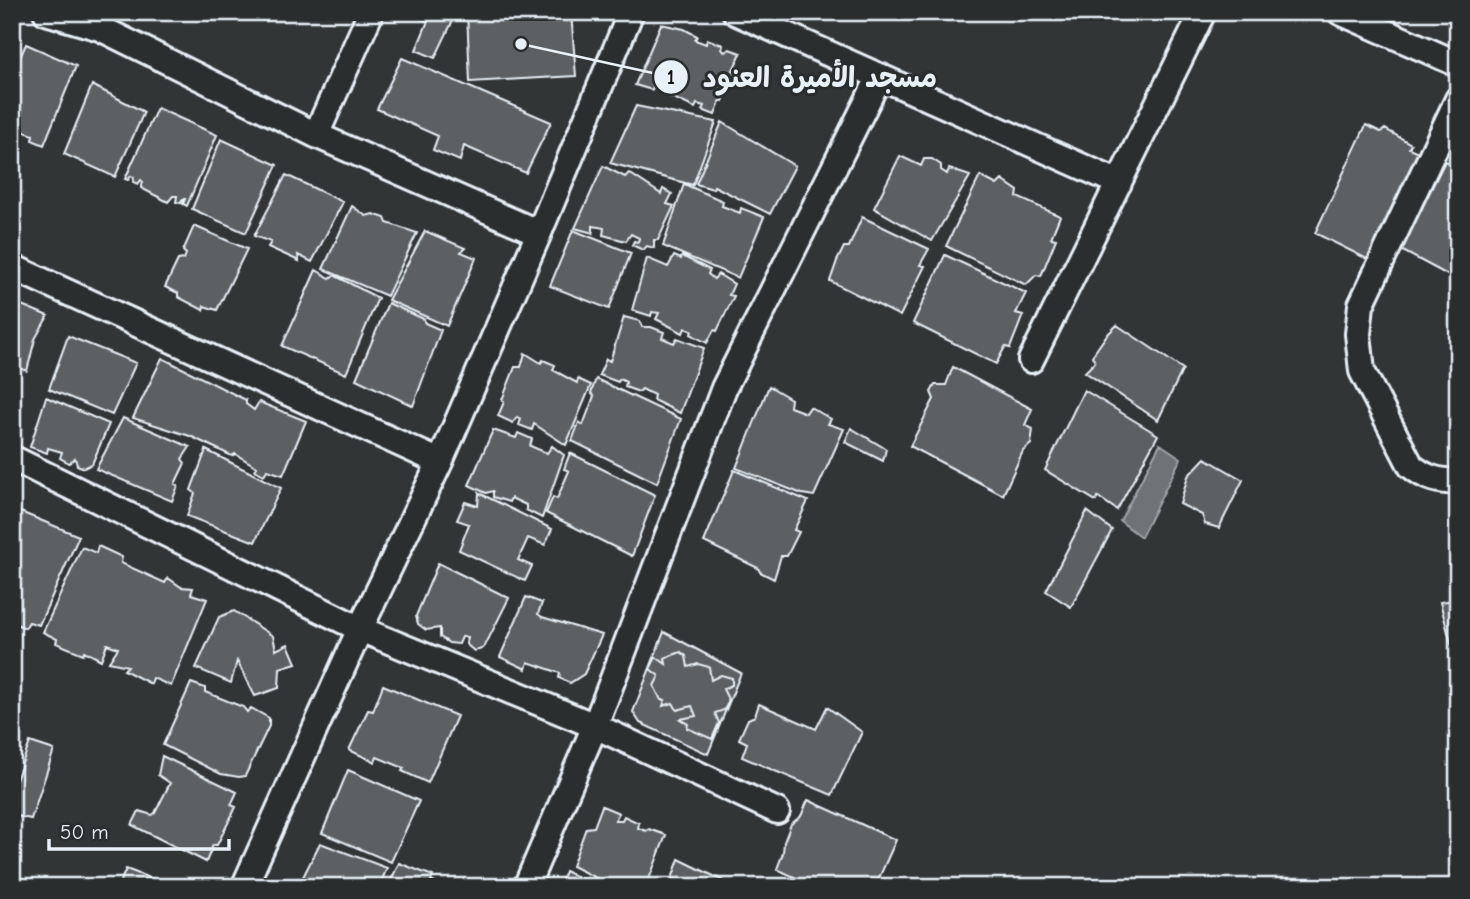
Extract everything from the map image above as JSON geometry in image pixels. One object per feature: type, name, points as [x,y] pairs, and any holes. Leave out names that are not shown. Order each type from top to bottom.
[{"type":"street","points":[[46,12],[104,20],[316,135],[538,233]]},
{"type":"street","points":[[316,135],[371,12]]},
{"type":"street","points":[[244,887],[360,629],[440,462],[631,12]]},
{"type":"street","points":[[735,12],[1119,183]]},
{"type":"street","points":[[1031,360],[1203,12]]},
{"type":"street","points":[[1340,12],[1458,64]]},
{"type":"street","points":[[526,887],[595,726],[724,388],[880,76]]},
{"type":"street","points":[[1458,99],[1361,305],[1358,334],[1362,371],[1411,466],[1425,477],[1458,482]]},
{"type":"street","points":[[12,267],[440,462]]},
{"type":"street","points":[[12,458],[360,629],[595,726],[777,811]]},
{"type":"shaded area","points":[[1160,444],[1181,458],[1141,537],[1120,521]]},
{"type":"building","points":[[419,12],[457,12],[435,58],[416,50],[428,21],[417,18]]},
{"type":"building","points":[[467,12],[571,12],[576,76],[470,82]]},
{"type":"building","points":[[661,24],[684,29],[697,36],[695,40],[706,44],[707,39],[723,45],[722,50],[726,52],[729,49],[741,53],[733,70],[737,72],[715,115],[702,110],[704,106],[697,104],[695,108],[658,91],[661,84],[655,81],[652,90],[635,85]]},
{"type":"building","points":[[26,44],[76,66],[44,145],[32,140],[33,135],[12,127],[12,75]]},
{"type":"building","points":[[402,58],[551,122],[526,173],[464,146],[460,161],[433,150],[438,136],[377,109]]},
{"type":"building","points":[[92,85],[144,112],[115,177],[64,154]]},
{"type":"building","points":[[636,106],[716,122],[693,185],[610,163]]},
{"type":"building","points":[[157,108],[217,135],[187,206],[183,204],[185,199],[181,203],[176,202],[177,196],[173,196],[168,202],[141,188],[141,180],[138,184],[133,182],[134,177],[125,179]]},
{"type":"building","points":[[722,122],[795,166],[770,214],[714,186],[713,189],[696,184]]},
{"type":"building","points":[[1366,125],[1381,132],[1385,129],[1411,144],[1409,148],[1425,155],[1373,262],[1315,233]]},
{"type":"building","points":[[221,139],[277,165],[246,233],[192,209]]},
{"type":"building","points":[[900,156],[921,166],[924,159],[932,159],[941,165],[941,170],[947,174],[949,169],[970,176],[932,241],[874,208]]},
{"type":"building","points":[[1445,161],[1458,165],[1457,280],[1401,250]]},
{"type":"building","points":[[603,166],[625,177],[629,173],[661,194],[663,189],[672,194],[667,204],[674,206],[658,240],[654,240],[654,248],[647,246],[643,250],[632,245],[634,241],[638,242],[639,238],[631,234],[626,241],[603,235],[604,228],[593,226],[593,233],[575,228]]},
{"type":"building","points":[[286,175],[343,202],[312,262],[298,255],[299,261],[268,247],[271,242],[254,236]]},
{"type":"building","points":[[980,176],[997,185],[1002,180],[1018,191],[1017,197],[1060,216],[1051,238],[1056,239],[1041,276],[1036,275],[1026,285],[946,246]]},
{"type":"building","points":[[684,184],[723,201],[722,206],[740,213],[741,208],[764,217],[738,278],[663,246]]},
{"type":"building","points":[[352,206],[366,216],[373,214],[385,218],[387,223],[417,233],[387,296],[323,269]]},
{"type":"building","points":[[862,217],[929,249],[920,265],[925,266],[900,316],[830,281],[844,247],[849,247]]},
{"type":"building","points":[[194,226],[247,249],[217,310],[204,306],[203,310],[165,287],[178,260],[184,259],[186,254],[183,251]]},
{"type":"building","points":[[573,230],[631,253],[609,309],[550,286]]},
{"type":"building","points":[[425,231],[465,248],[461,252],[476,258],[447,326],[388,300]]},
{"type":"building","points":[[945,255],[1026,293],[1016,313],[1023,315],[1010,348],[1005,347],[996,364],[913,323]]},
{"type":"building","points":[[674,256],[681,259],[682,256],[710,270],[708,274],[714,279],[718,274],[734,284],[729,295],[734,296],[717,331],[714,330],[707,343],[691,334],[692,331],[685,328],[683,333],[656,319],[659,313],[652,312],[651,316],[632,310],[647,258],[668,267]]},
{"type":"building","points":[[316,270],[330,278],[334,275],[378,298],[346,374],[282,346]]},
{"type":"building","points":[[12,301],[48,316],[35,339],[27,371],[12,365]]},
{"type":"building","points":[[388,303],[441,330],[413,406],[356,379]]},
{"type":"building","points":[[624,317],[640,321],[642,327],[664,332],[662,338],[674,343],[677,338],[704,348],[680,413],[653,400],[654,395],[642,389],[639,392],[625,387],[626,382],[620,379],[618,382],[599,375],[606,359],[610,361]]},
{"type":"building","points":[[1117,325],[1183,369],[1158,420],[1085,372],[1095,362],[1092,356]]},
{"type":"building","points":[[68,336],[136,363],[112,415],[49,389]]},
{"type":"building","points":[[525,353],[541,363],[543,360],[555,365],[553,370],[577,383],[578,379],[591,385],[566,445],[534,424],[532,430],[519,425],[521,419],[517,417],[513,423],[498,416],[515,367],[521,367]]},
{"type":"building","points":[[162,358],[246,400],[246,404],[254,410],[259,402],[306,421],[283,475],[267,470],[264,475],[255,470],[257,467],[235,454],[232,456],[190,436],[133,418]]},
{"type":"building","points":[[953,367],[1032,409],[1025,425],[1033,429],[1031,444],[1023,451],[1003,495],[910,446],[934,399],[931,392],[935,385],[946,385]]},
{"type":"building","points":[[596,379],[681,419],[657,483],[572,441],[579,422],[583,425],[594,396],[591,393]]},
{"type":"building","points":[[769,386],[791,399],[790,407],[806,413],[810,407],[831,419],[828,424],[844,429],[814,496],[802,494],[736,468]]},
{"type":"building","points":[[1084,390],[1158,435],[1117,510],[1098,497],[1096,501],[1045,470]]},
{"type":"building","points":[[46,397],[109,424],[92,464],[84,468],[77,465],[75,458],[69,463],[60,458],[62,452],[48,448],[47,453],[30,447]]},
{"type":"building","points":[[123,418],[190,447],[182,459],[185,463],[175,484],[178,486],[172,501],[96,469]]},
{"type":"building","points":[[851,428],[886,449],[883,461],[845,442]]},
{"type":"building","points":[[493,430],[516,438],[518,433],[532,439],[530,446],[547,453],[552,446],[564,455],[542,518],[526,510],[526,505],[511,498],[509,502],[493,497],[493,491],[486,493],[469,485]]},
{"type":"building","points":[[206,450],[281,488],[255,542],[187,516],[195,493],[191,490]]},
{"type":"building","points":[[570,453],[655,495],[632,556],[546,513],[553,497],[557,499],[569,471],[564,469]]},
{"type":"building","points":[[1205,458],[1243,480],[1219,528],[1205,524],[1202,515],[1180,504],[1188,476]]},
{"type":"building","points":[[734,470],[808,501],[794,530],[799,532],[787,556],[781,556],[774,579],[760,572],[758,568],[704,542]]},
{"type":"building","points":[[479,493],[552,529],[545,545],[528,538],[518,560],[532,566],[525,581],[459,550],[469,524],[457,520],[465,502],[478,506]]},
{"type":"building","points":[[18,511],[79,536],[39,625],[29,622],[25,628],[12,622],[12,525]]},
{"type":"building","points":[[1087,511],[1112,530],[1071,607],[1046,591]]},
{"type":"building","points":[[98,546],[122,557],[121,563],[165,583],[168,578],[181,587],[193,588],[191,594],[207,599],[171,686],[153,678],[151,684],[124,670],[128,666],[109,662],[118,648],[107,644],[101,660],[84,651],[83,654],[56,643],[57,639],[43,632],[82,547],[96,553]]},
{"type":"building","points":[[438,563],[509,598],[482,649],[474,651],[466,644],[467,637],[462,637],[459,644],[449,643],[440,637],[440,628],[426,630],[418,624],[416,616]]},
{"type":"building","points":[[1458,594],[1458,670],[1440,602],[1454,600]]},
{"type":"building","points":[[526,597],[542,603],[538,614],[542,617],[602,635],[584,674],[570,683],[559,678],[560,673],[528,662],[526,669],[500,657]]},
{"type":"building","points":[[234,611],[273,636],[276,650],[288,644],[296,663],[280,668],[279,688],[255,696],[237,661],[231,683],[196,668],[219,617]]},
{"type":"building","points":[[664,632],[741,673],[708,754],[640,723],[633,712]]},
{"type":"building","points":[[681,652],[686,656],[688,667],[698,664],[709,667],[711,680],[721,675],[732,678],[732,685],[723,689],[729,701],[724,710],[715,713],[719,723],[712,739],[687,728],[688,724],[680,719],[696,716],[692,706],[677,710],[673,703],[663,706],[665,700],[661,700],[654,686],[659,676],[650,669],[656,657],[666,664],[665,658]]},
{"type":"building","points":[[191,683],[205,688],[205,692],[243,707],[247,712],[251,708],[269,718],[269,726],[245,776],[221,774],[163,745]]},
{"type":"building","points":[[383,685],[457,716],[428,783],[402,771],[404,768],[377,757],[375,762],[349,750],[368,710],[373,711]]},
{"type":"building","points":[[1458,703],[1458,732],[1449,706]]},
{"type":"building","points":[[759,704],[816,729],[827,707],[862,732],[832,795],[742,757],[747,743],[739,739],[748,719],[755,716]]},
{"type":"building","points":[[30,742],[54,750],[31,819],[12,815],[12,778],[16,780]]},
{"type":"building","points":[[162,756],[237,792],[231,805],[236,807],[206,862],[132,825],[139,811],[152,815],[155,813],[170,783],[158,775]]},
{"type":"building","points":[[348,770],[419,801],[391,862],[322,833]]},
{"type":"building","points":[[808,800],[896,840],[875,887],[815,887],[777,869],[791,824],[801,816]]},
{"type":"building","points":[[602,806],[619,813],[615,820],[622,820],[624,816],[639,823],[638,828],[666,835],[646,887],[614,887],[572,866],[586,828],[594,827]]},
{"type":"building","points":[[320,843],[387,868],[379,887],[298,887]]},
{"type":"building","points":[[679,859],[736,887],[669,887]]},
{"type":"building","points":[[399,863],[433,876],[431,881],[442,887],[388,887]]},
{"type":"building","points":[[126,869],[173,887],[118,887]]},
{"type":"building","points":[[565,871],[588,882],[587,887],[559,887]]},
{"type":"place","name":"مسجد الأميرة العنود","points":[[521,44]]}]
